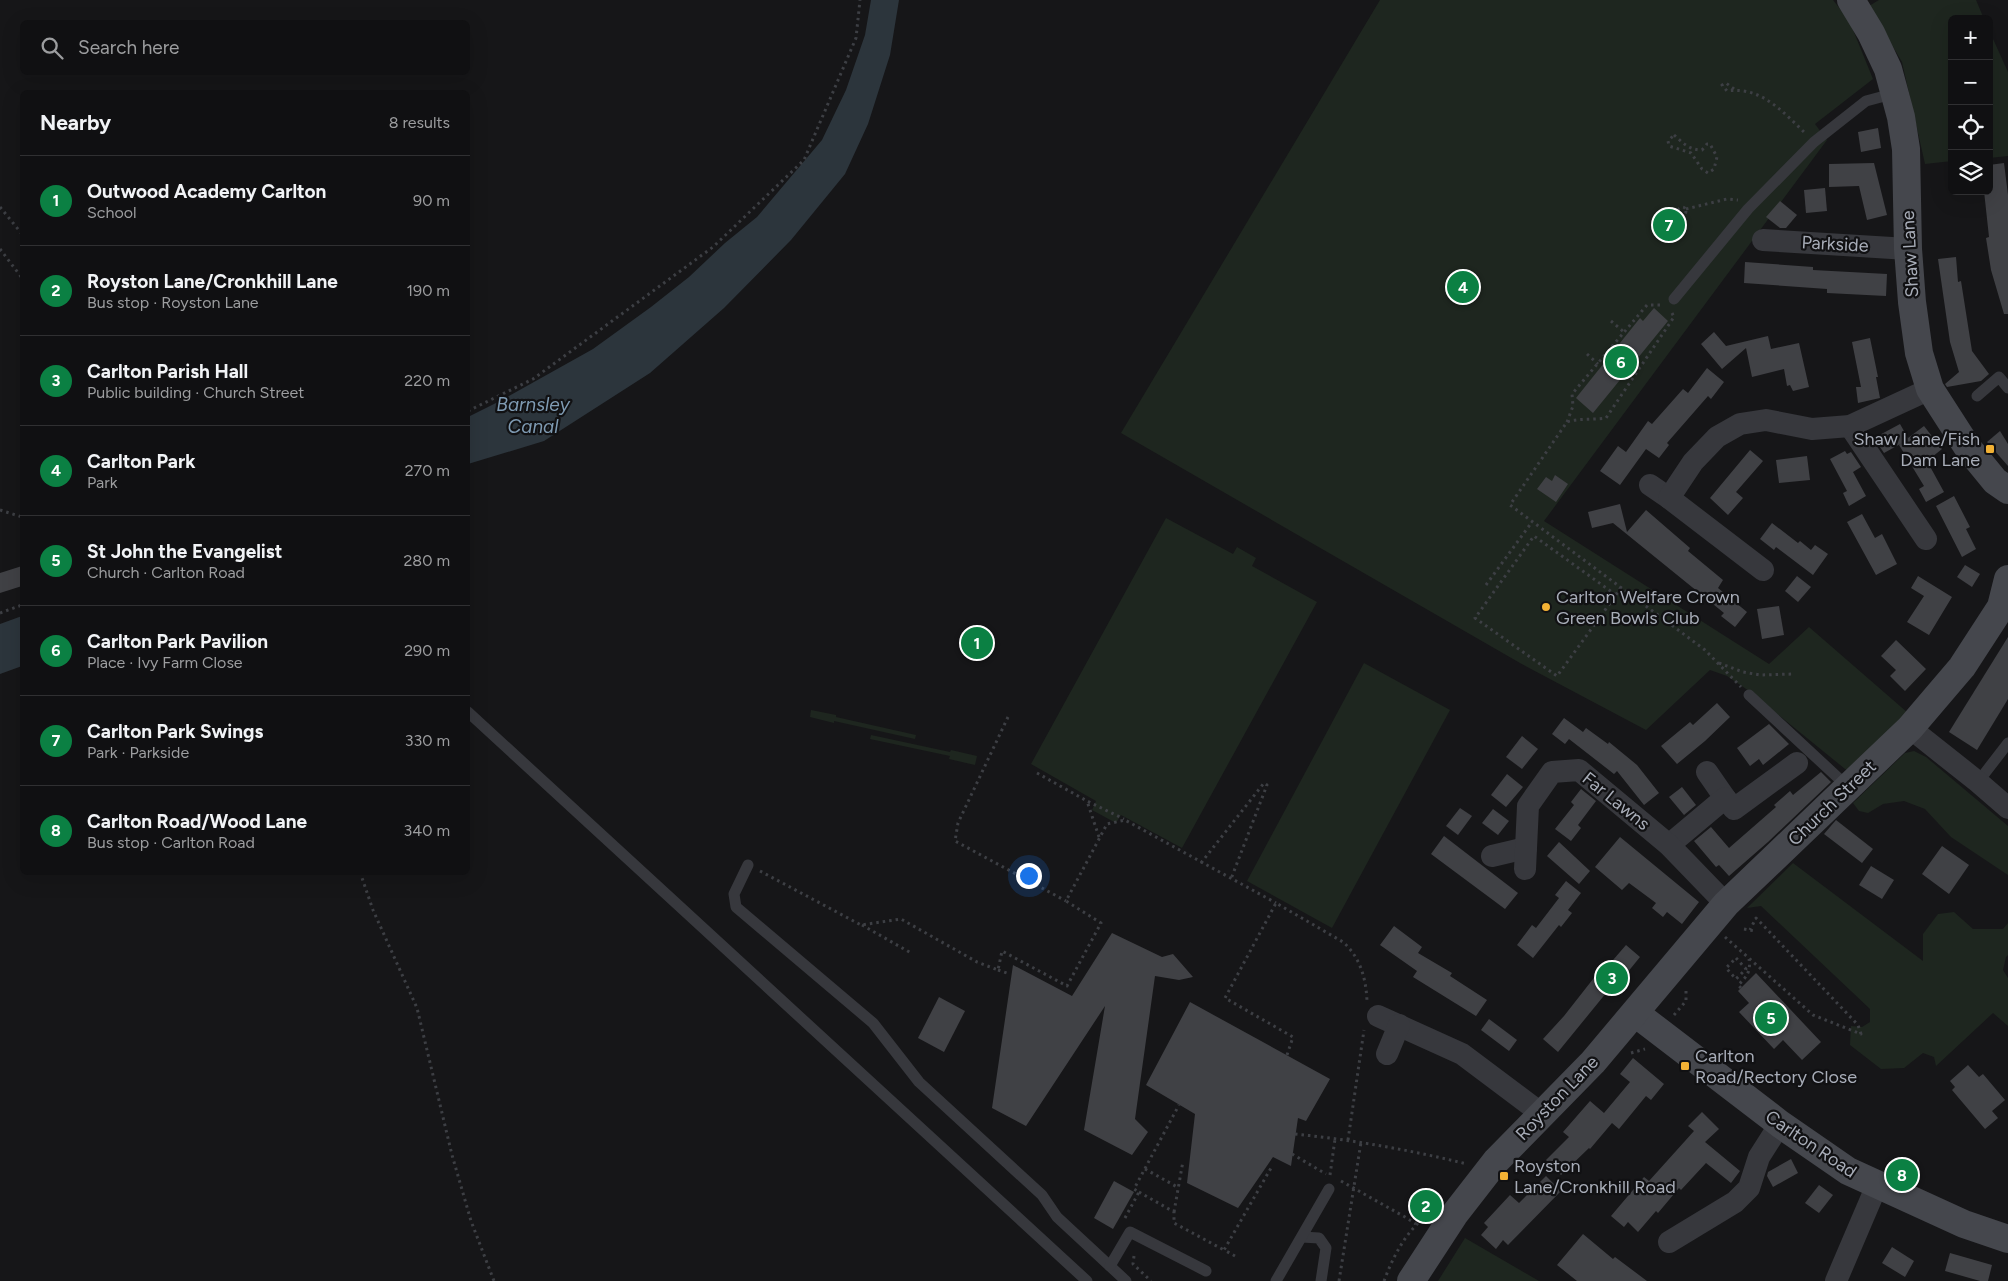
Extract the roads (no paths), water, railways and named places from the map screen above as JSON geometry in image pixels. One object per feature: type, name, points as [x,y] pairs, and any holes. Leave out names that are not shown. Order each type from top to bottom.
[{"type":"street","name":"Shaw Lane","points":[[1851,0],[1871,33],[1888,69],[1896,94],[1906,148],[1908,249],[1919,353],[1930,389],[1968,448],[1995,481],[2008,490]]},
{"type":"street","name":"Parkside","points":[[1763,240],[1908,249]]},
{"type":"street","points":[[1669,498],[1693,462],[1717,437],[1740,424],[1766,420],[1812,429],[1850,426],[1930,389]]},
{"type":"street","points":[[1850,426],[1926,539]]},
{"type":"street","points":[[1650,485],[1763,570]]},
{"type":"street","name":"Church Street","points":[[1635,1013],[1726,904],[1910,728],[1962,667],[2001,607],[2008,579]]},
{"type":"street","points":[[1910,728],[2008,808]]},
{"type":"street","points":[[1708,772],[1734,809],[1797,763]]},
{"type":"street","name":"Far Lawns","points":[[1492,856],[1525,859],[1528,806],[1552,772],[1579,770],[1669,844],[1726,904]]},
{"type":"street","points":[[1669,844],[1725,798]]},
{"type":"street","name":"Royston Lane","points":[[1411,1281],[1454,1215],[1489,1170],[1593,1062],[1635,1013]]},
{"type":"street","name":"Carlton Road","points":[[1635,1013],[1780,1124],[1848,1171],[1877,1186],[1964,1224],[2008,1239]]},
{"type":"street","points":[[1370,1017],[1399,1025],[1462,1054],[1542,1114]]},
{"type":"street","points":[[1387,1054],[1399,1025]]},
{"type":"street","points":[[1669,1242],[1735,1202],[1749,1188],[1759,1157],[1780,1124]]},
{"type":"street","points":[[1836,1281],[1877,1186]]},
{"type":"lane","points":[[1670,302],[1748,208],[1814,142],[1866,101],[1896,94]]},
{"type":"lane","points":[[1977,396],[1999,377],[2008,388]]},
{"type":"lane","points":[[1749,695],[1848,787]]},
{"type":"lane","points":[[470,714],[1087,1281]]},
{"type":"lane","points":[[1978,782],[2008,743]]},
{"type":"lane","points":[[748,865],[734,894],[736,907],[873,1023],[918,1082],[1042,1196],[1057,1217],[1126,1281]]},
{"type":"lane","points":[[1276,1281],[1329,1189]]},
{"type":"lane","points":[[1110,1266],[1130,1232],[1206,1271]]},
{"type":"lane","points":[[1302,1237],[1319,1238],[1326,1248],[1322,1281]]},
{"type":"water","name":"Barnsley Canal","points":[[871,0],[899,0],[890,55],[868,124],[845,174],[791,240],[724,308],[650,373],[544,441],[470,463],[470,416],[593,349],[689,277],[725,243],[757,217],[822,140],[846,90],[865,35]]},
{"type":"water","points":[[20,617],[20,667],[0,674],[0,624]]},
{"type":"place","name":"Carlton Park Swings","points":[[1669,225]]},
{"type":"place","name":"Carlton Park","points":[[1463,287]]},
{"type":"place","name":"Carlton Park Pavilion","points":[[1621,362]]},
{"type":"place","name":"Shaw Lane/Fish Dam Lane","points":[[1990,449]]},
{"type":"place","name":"Carlton Welfare Crown Green Bowls Club","points":[[1546,607]]},
{"type":"place","name":"Outwood Academy Carlton","points":[[977,643]]},
{"type":"place","name":"Carlton Parish Hall","points":[[1612,978]]},
{"type":"place","name":"St John the Evangelist","points":[[1771,1018]]},
{"type":"place","name":"Carlton Road/Rectory Close","points":[[1685,1066]]},
{"type":"place","name":"Carlton Road/Wood Lane","points":[[1902,1175]]},
{"type":"place","name":"Royston Lane/Cronkhill Road","points":[[1504,1176]]},
{"type":"place","name":"Royston Lane/Cronkhill Lane","points":[[1426,1206]]}]
